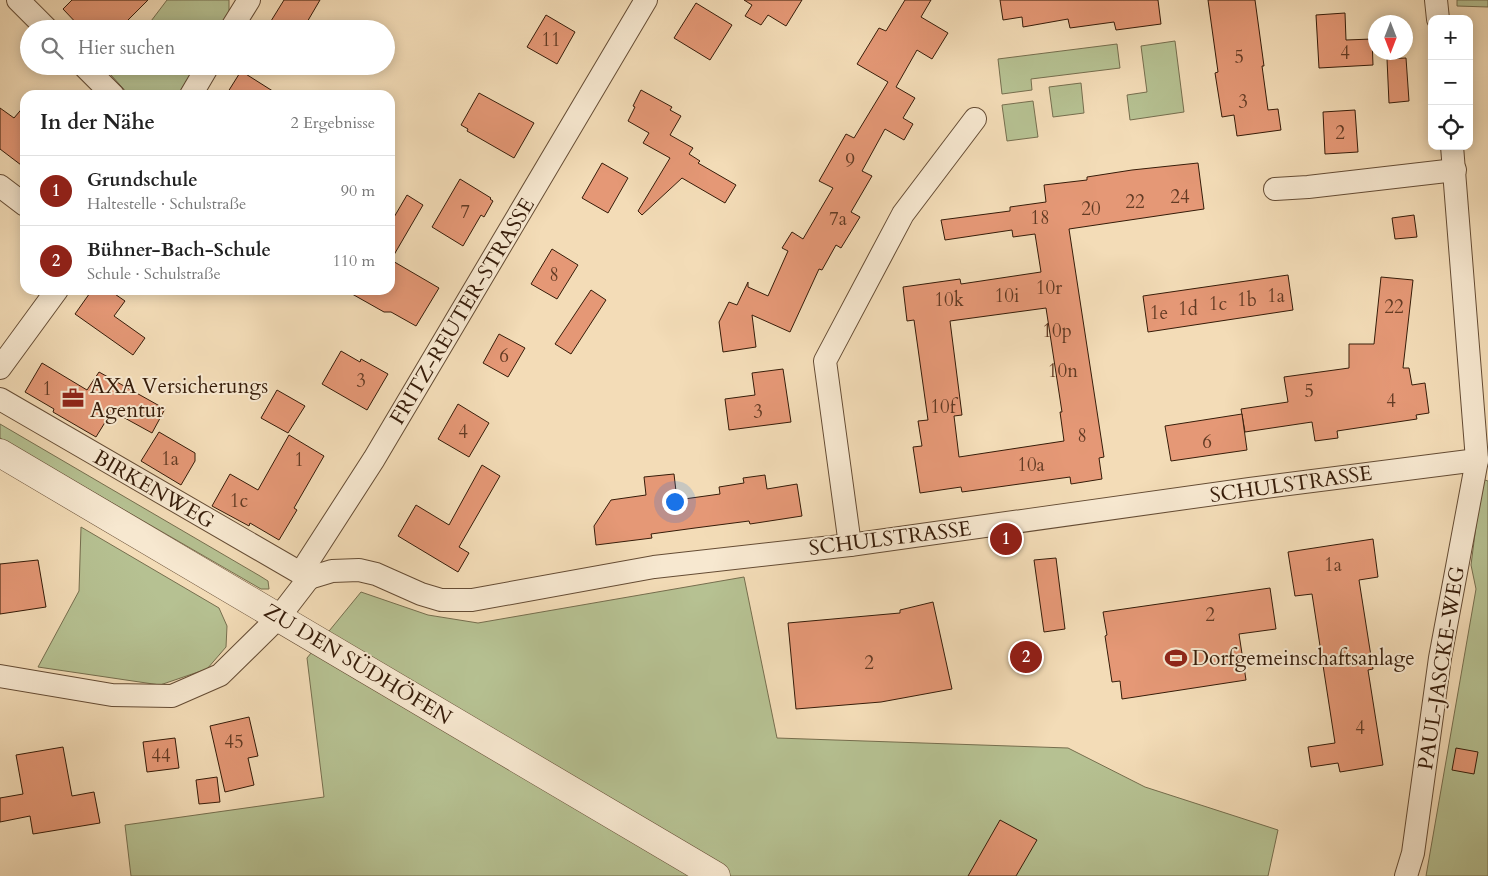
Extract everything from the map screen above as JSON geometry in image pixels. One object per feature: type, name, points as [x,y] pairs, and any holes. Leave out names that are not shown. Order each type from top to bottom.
[{"type":"street","points":[[18,0],[38,20]]},
{"type":"street","name":"FRITZ-REUTER-STRASSE","points":[[0,676],[112,695],[172,696],[220,675],[279,617],[308,578],[305,566],[380,451],[646,0]]},
{"type":"street","points":[[1436,0],[1438,15]]},
{"type":"street","points":[[236,20],[247,1]]},
{"type":"street","points":[[93,75],[108,90]]},
{"type":"street","points":[[194,90],[203,75]]},
{"type":"street","points":[[850,545],[824,361],[903,214],[974,119]]},
{"type":"street","name":"PAUL-JASCKE-WEG","points":[[1406,876],[1413,853],[1440,658],[1483,462],[1452,150]]},
{"type":"street","points":[[1275,189],[1455,170]]},
{"type":"street","points":[[0,186],[20,201]]},
{"type":"street","points":[[0,368],[53,295]]},
{"type":"street","name":"BIRKENWEG","points":[[0,399],[308,578]]},
{"type":"street","name":"ZU DEN SÜDHÖFEN","points":[[0,453],[716,876]]},
{"type":"street","name":"SCHULSTRASSE","points":[[308,578],[332,571],[359,570],[376,574],[421,594],[441,600],[472,600],[654,567],[850,545],[1250,489],[1483,462]]},
{"type":"green space","points":[[167,0],[229,0],[229,15],[226,20],[152,20]]},
{"type":"green space","points":[[1457,0],[1488,0],[1488,7],[1457,6]]},
{"type":"green space","points":[[1175,41],[1184,112],[1130,120],[1127,95],[1147,92],[1141,46]]},
{"type":"green space","points":[[1117,44],[1120,68],[1031,79],[1032,90],[1002,94],[998,59]]},
{"type":"green space","points":[[111,75],[190,75],[181,90],[124,90]]},
{"type":"green space","points":[[1081,83],[1084,113],[1053,117],[1049,87]]},
{"type":"green space","points":[[1033,101],[1038,137],[1007,141],[1002,105]]},
{"type":"green space","points":[[0,424],[260,576],[268,581],[269,589],[261,589],[0,438]]},
{"type":"green space","points":[[1482,479],[1488,481],[1488,876],[1426,876],[1476,589],[1471,565]]},
{"type":"green space","points":[[81,527],[219,608],[227,626],[226,647],[207,669],[160,685],[38,667],[79,591]]},
{"type":"green space","points":[[744,577],[777,738],[1068,748],[1145,787],[1278,830],[1268,876],[131,876],[125,825],[324,797],[307,658],[361,592],[428,615],[478,623]]},
{"type":"building","points":[[72,0],[148,0],[128,20],[73,20],[63,9]]},
{"type":"building","points":[[284,0],[320,0],[308,20],[272,20]]},
{"type":"building","points":[[744,0],[802,0],[786,26],[768,15],[761,25],[745,16],[752,5]]},
{"type":"building","points":[[905,0],[931,0],[921,17],[948,33],[932,59],[917,50],[896,87],[915,98],[903,118],[913,124],[904,140],[885,129],[862,171],[872,176],[851,212],[860,217],[841,248],[836,245],[822,270],[819,269],[790,332],[752,315],[756,347],[723,352],[719,322],[729,302],[737,305],[748,282],[748,287],[768,296],[788,251],[782,248],[792,232],[803,239],[833,188],[819,181],[846,134],[854,138],[888,82],[857,64],[879,28],[886,31]]},
{"type":"building","points":[[1000,0],[1158,0],[1161,24],[1116,30],[1114,22],[1070,28],[1068,19],[1023,27],[1022,17],[1003,20]]},
{"type":"building","points":[[1208,0],[1255,0],[1268,110],[1278,109],[1281,130],[1237,136],[1234,115],[1222,117],[1215,73],[1218,72]]},
{"type":"building","points":[[696,3],[732,25],[710,60],[674,38]]},
{"type":"building","points":[[1345,13],[1346,40],[1368,39],[1368,60],[1373,60],[1373,65],[1319,68],[1316,15]]},
{"type":"building","points":[[546,15],[575,32],[557,64],[527,47]]},
{"type":"building","points":[[1387,60],[1406,60],[1409,101],[1389,103]]},
{"type":"building","points":[[238,75],[247,75],[271,90],[229,90]]},
{"type":"building","points":[[641,90],[672,107],[670,110],[681,116],[670,135],[693,148],[689,154],[700,161],[698,163],[736,185],[725,203],[682,178],[642,215],[638,211],[670,158],[643,143],[649,133],[628,121]]},
{"type":"building","points":[[479,93],[534,123],[514,158],[467,131],[468,129],[461,125]]},
{"type":"building","points":[[0,108],[14,118],[20,111],[20,164],[0,149]]},
{"type":"building","points":[[1355,110],[1358,152],[1325,154],[1323,112]]},
{"type":"building","points":[[602,163],[628,178],[608,213],[582,198]]},
{"type":"building","points":[[1198,163],[1204,209],[1069,229],[1104,457],[1099,458],[1102,479],[1071,484],[1070,477],[962,492],[961,487],[920,493],[913,447],[922,446],[918,421],[928,420],[914,320],[907,321],[903,287],[960,279],[961,284],[1041,272],[1035,234],[1013,237],[1012,230],[945,240],[941,220],[1010,211],[1010,207],[1046,202],[1044,185],[1087,180],[1087,177]],"holes":[[[1046,308],[1062,412],[1060,412],[1064,441],[959,457],[954,416],[962,415],[950,321]]]},
{"type":"building","points":[[460,179],[493,201],[484,217],[481,215],[463,246],[432,227]]},
{"type":"building","points":[[407,195],[423,205],[395,253],[395,215]]},
{"type":"building","points":[[1414,215],[1417,237],[1395,239],[1392,218]]},
{"type":"building","points":[[552,249],[578,265],[557,299],[531,284]]},
{"type":"building","points":[[395,262],[439,288],[416,326],[391,312],[384,312],[354,295],[395,295]]},
{"type":"building","points":[[1288,275],[1293,310],[1148,332],[1143,296]]},
{"type":"building","points":[[1381,277],[1413,280],[1403,368],[1409,368],[1412,385],[1425,383],[1429,413],[1416,415],[1417,419],[1337,431],[1338,438],[1315,441],[1312,422],[1245,432],[1241,409],[1288,402],[1284,377],[1349,368],[1349,344],[1374,344]]},
{"type":"building","points":[[591,290],[606,300],[571,354],[555,344]]},
{"type":"building","points":[[88,295],[116,295],[125,301],[114,316],[145,338],[133,355],[75,314]]},
{"type":"building","points":[[499,334],[525,348],[508,377],[483,363]]},
{"type":"building","points":[[341,351],[360,362],[361,359],[388,374],[367,410],[322,384]]},
{"type":"building","points":[[42,363],[87,390],[99,372],[165,409],[152,433],[112,411],[96,437],[53,412],[54,409],[25,392]]},
{"type":"building","points":[[783,369],[791,422],[729,430],[725,399],[755,395],[752,373]]},
{"type":"building","points":[[277,390],[305,406],[288,433],[261,418]]},
{"type":"building","points":[[458,404],[489,423],[469,457],[438,439]]},
{"type":"building","points":[[1242,414],[1247,450],[1171,461],[1165,426]]},
{"type":"building","points":[[159,432],[195,453],[195,461],[181,485],[141,461]]},
{"type":"building","points":[[289,435],[324,456],[294,508],[297,510],[279,540],[250,523],[249,526],[212,506],[230,474],[258,490]]},
{"type":"building","points":[[482,465],[500,476],[459,547],[469,553],[458,572],[398,536],[416,505],[449,525]]},
{"type":"building","points":[[674,474],[677,500],[720,494],[719,487],[744,483],[743,478],[765,475],[767,489],[797,484],[802,516],[750,524],[749,521],[651,534],[652,538],[596,545],[594,526],[611,500],[646,495],[644,477]]},
{"type":"building","points":[[1373,539],[1378,577],[1359,580],[1373,669],[1368,670],[1383,765],[1340,772],[1338,763],[1311,767],[1308,747],[1335,743],[1312,594],[1295,596],[1288,552]]},
{"type":"building","points":[[1056,558],[1065,629],[1044,632],[1034,560]]},
{"type":"building","points":[[38,560],[46,607],[0,614],[0,564]]},
{"type":"building","name":"Dorfgemeinschaftsanlage","points":[[1270,588],[1276,629],[1239,634],[1246,680],[1122,699],[1120,681],[1112,682],[1103,612]]},
{"type":"building","points":[[933,602],[952,689],[881,702],[796,709],[788,623],[900,613],[900,610]]},
{"type":"building","points":[[249,717],[258,756],[248,758],[254,785],[225,792],[210,726]]},
{"type":"building","points":[[175,738],[179,768],[147,772],[143,742]]},
{"type":"building","points":[[63,747],[72,796],[94,792],[100,823],[33,834],[30,816],[0,822],[0,798],[23,794],[16,755]]},
{"type":"building","points":[[1456,748],[1478,752],[1474,774],[1452,770]]},
{"type":"building","points":[[217,777],[220,802],[199,804],[196,780]]},
{"type":"building","points":[[1000,820],[1037,840],[1016,876],[968,876]]},
{"type":"place","name":"AXA Versicherungs Agentur","points":[[73,398]]},
{"type":"place","name":"Grundschule","points":[[1006,539]]},
{"type":"place","name":"Bühner-Bach-Schule","points":[[1026,657]]},
{"type":"place","name":"Dorfgemeinschaftsanlage","points":[[1176,658]]}]
